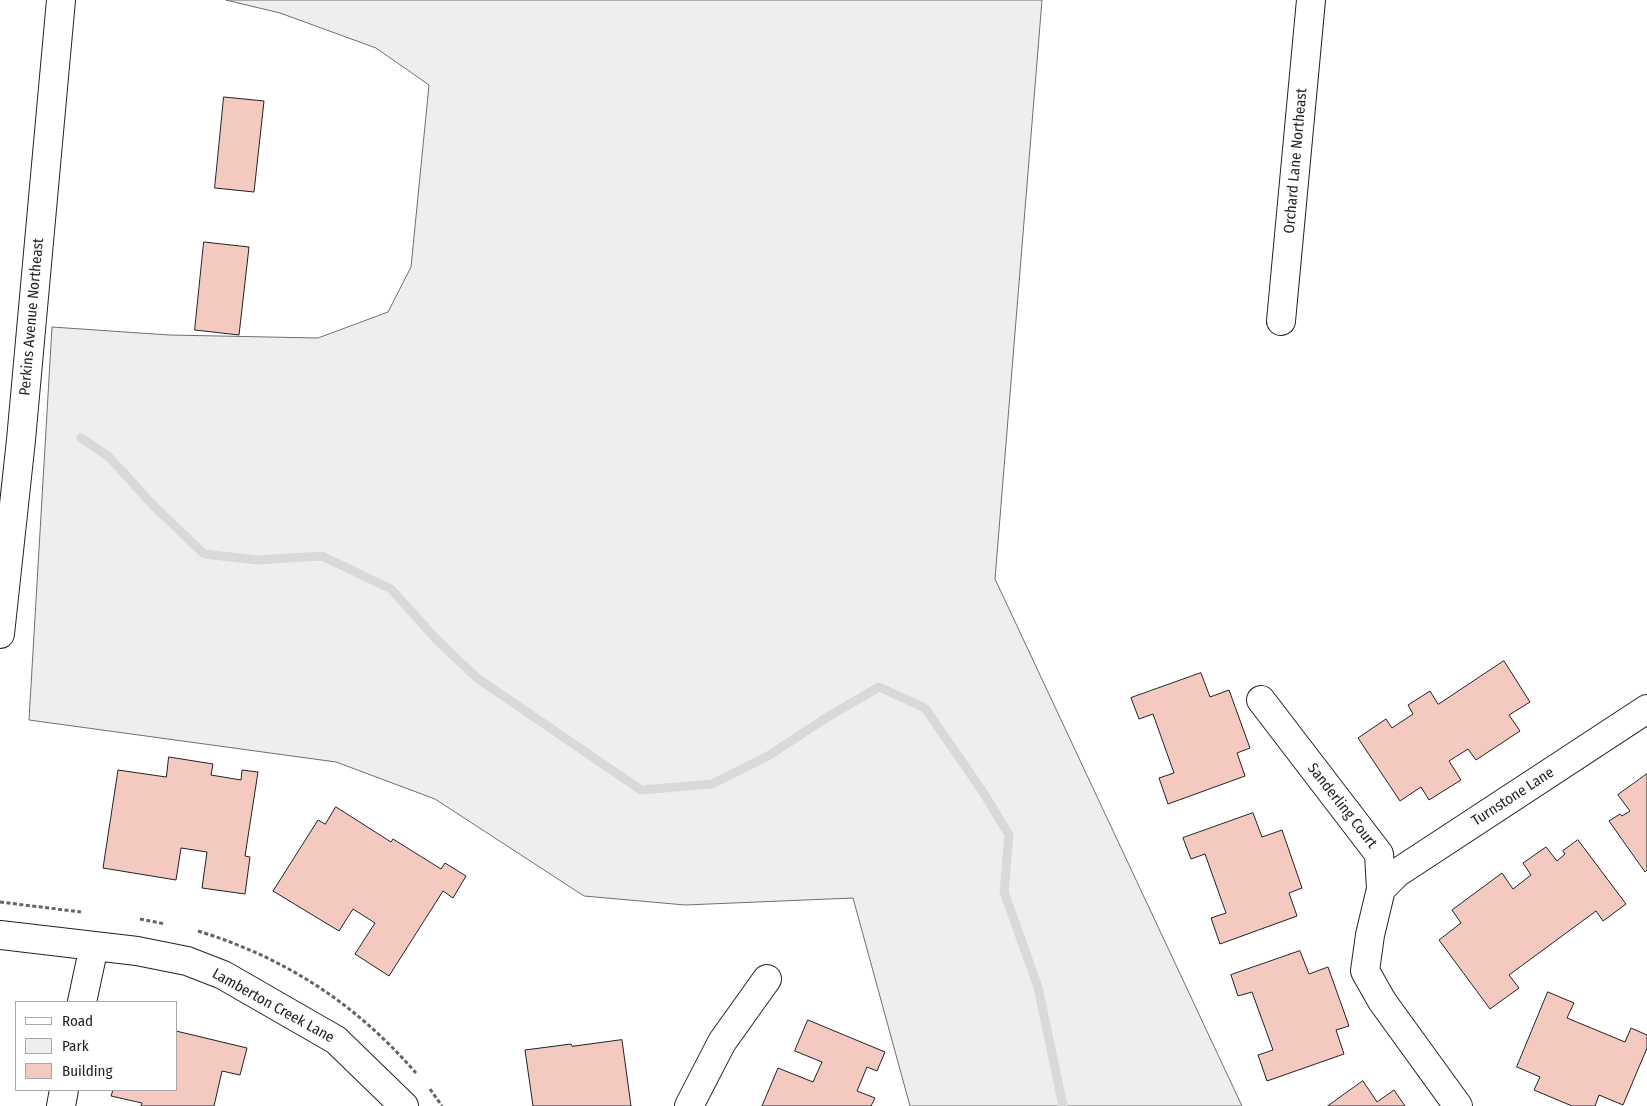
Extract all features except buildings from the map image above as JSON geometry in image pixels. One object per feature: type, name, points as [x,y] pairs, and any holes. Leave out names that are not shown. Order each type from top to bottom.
[{"type":"street","name":"Perkins Avenue Northeast","points":[[0,634],[21,440],[62,0]]},
{"type":"street","name":"Orchard Lane Northeast","points":[[1281,322],[1311,0]]},
{"type":"street","name":"Sanderling Court","points":[[1261,700],[1379,854],[1381,889],[1370,935],[1365,971],[1382,1001],[1458,1106]]},
{"type":"street","name":"Turnstone Lane","points":[[1381,889],[1397,873],[1647,709]]},
{"type":"street","name":"Lamberton Creek Lane","points":[[0,935],[137,951],[187,961],[223,975],[336,1040],[404,1106]]},
{"type":"street","points":[[82,1001],[94,946]]},
{"type":"street","points":[[689,1106],[722,1042],[767,979]]},
{"type":"street","points":[[61,1106],[64,1091]]},
{"type":"green space","points":[[226,0],[1042,0],[995,579],[1242,1106],[910,1106],[853,898],[685,905],[584,896],[435,799],[336,762],[29,720],[52,327],[169,335],[318,338],[388,312],[411,267],[429,85],[376,48],[280,13]]},
{"type":"waterway","points":[[81,438],[108,456],[153,505],[204,554],[257,560],[322,556],[391,589],[437,640],[477,678],[641,790],[712,784],[768,756],[826,718],[879,687],[925,708],[983,792],[1009,835],[1004,892],[1038,987],[1063,1106]]}]
